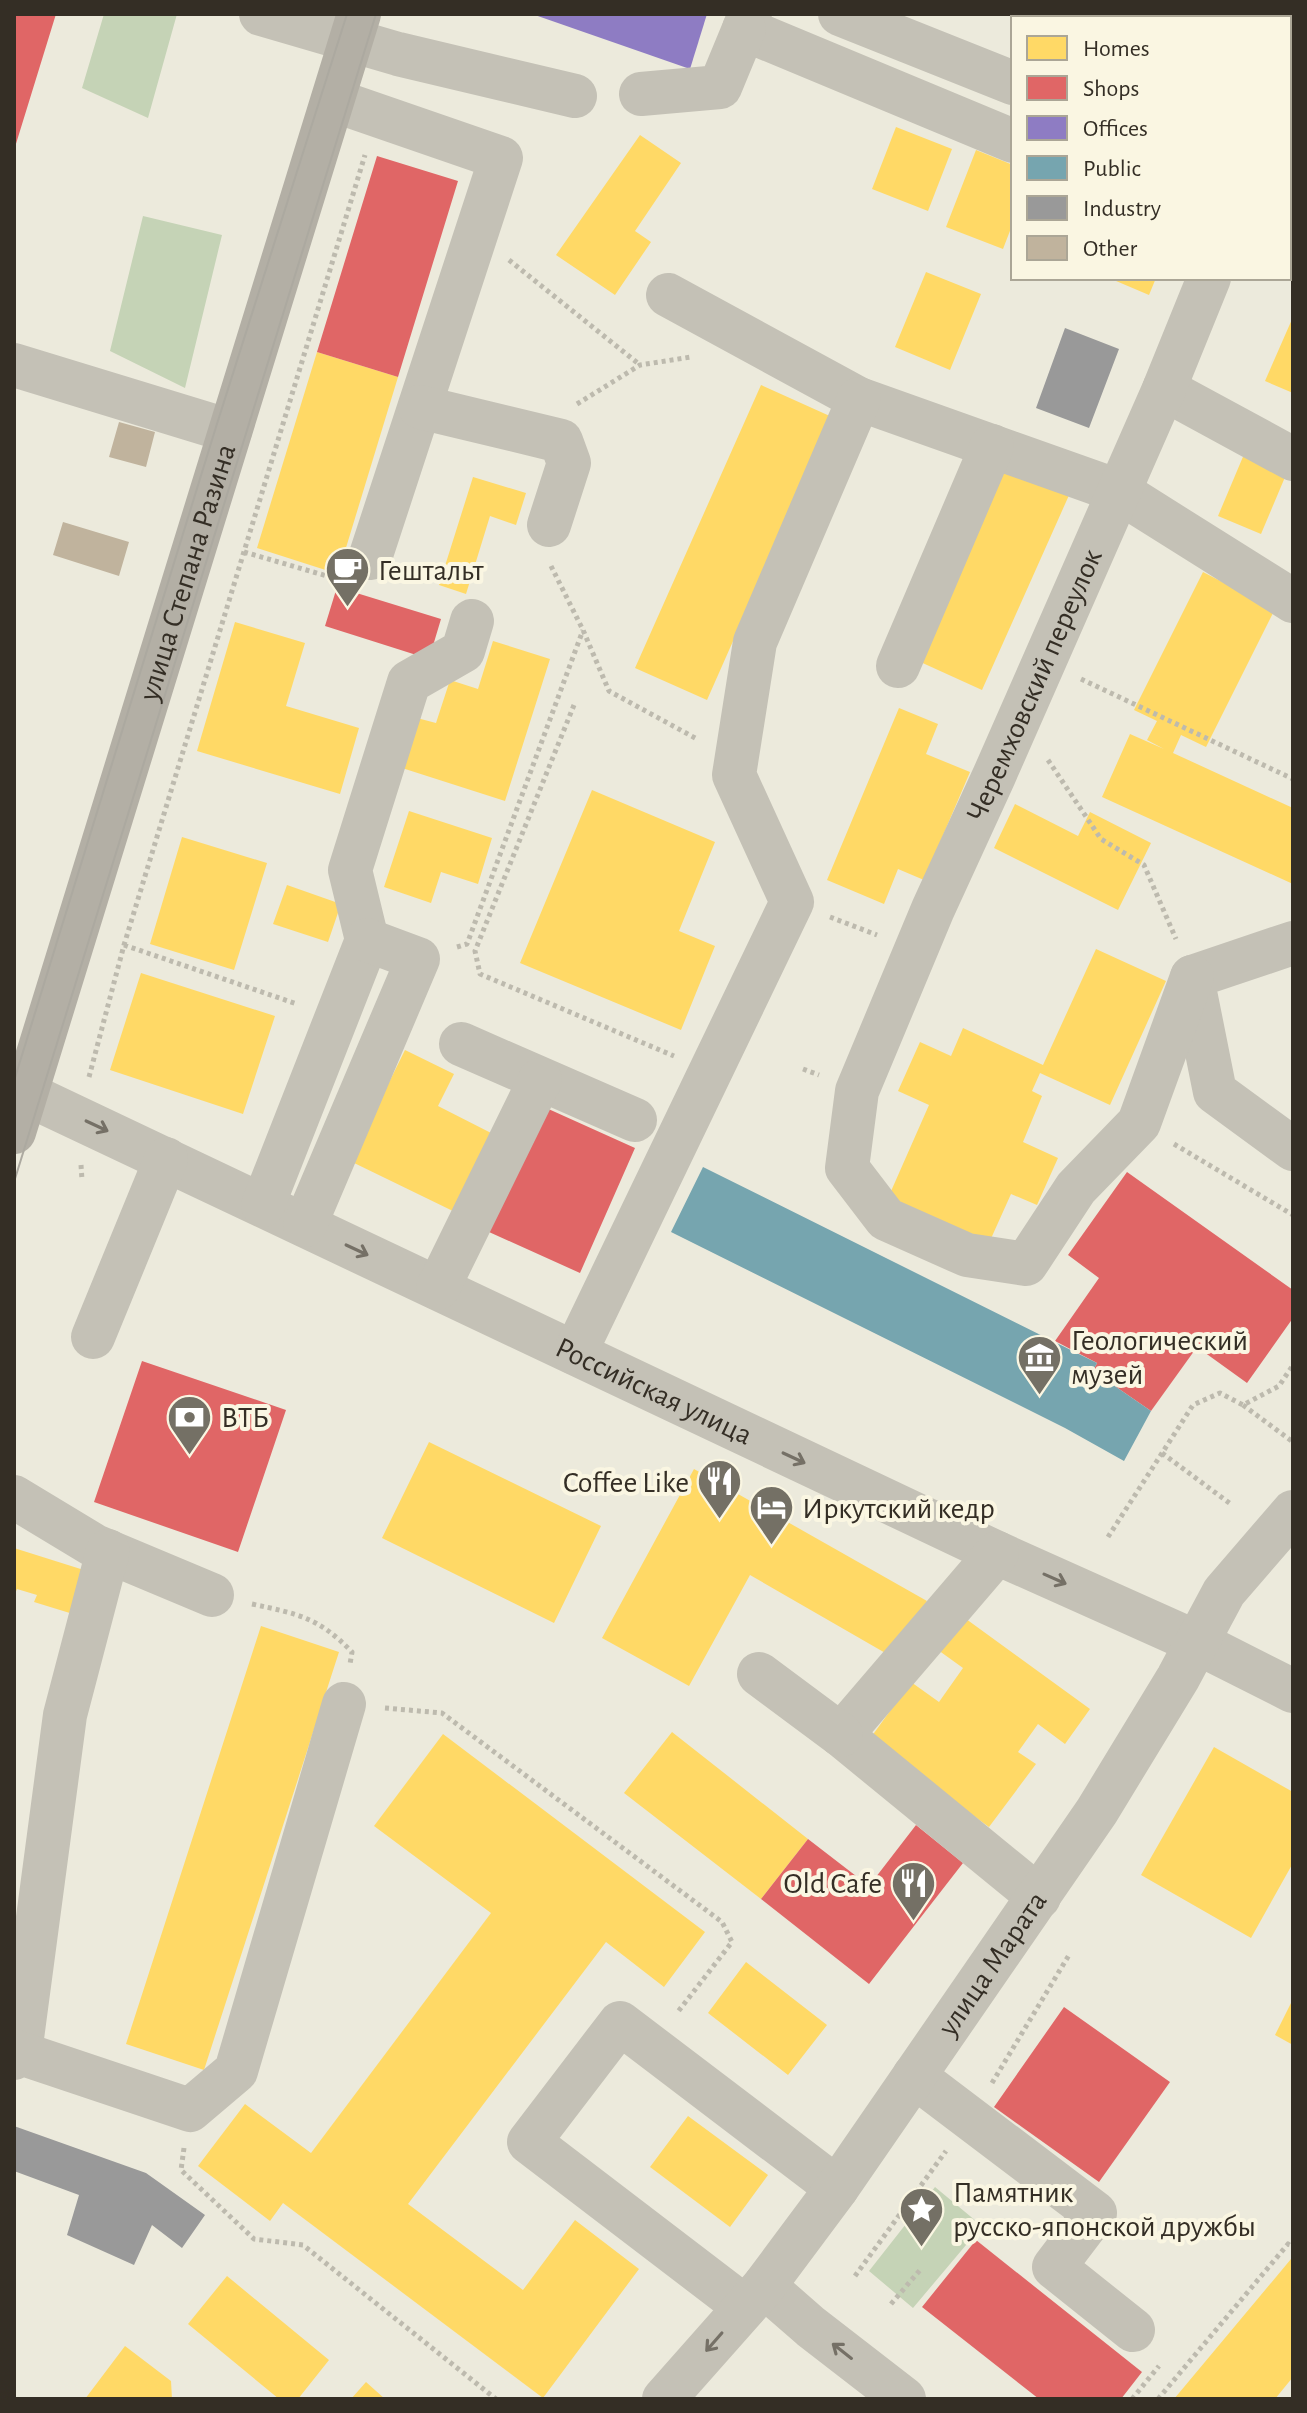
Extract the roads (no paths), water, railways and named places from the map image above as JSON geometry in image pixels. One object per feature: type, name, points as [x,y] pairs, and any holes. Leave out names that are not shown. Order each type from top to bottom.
[{"type":"main road","name":"улица Степана Разина","points":[[18,1104],[355,27]]},
{"type":"street","points":[[261,14],[355,27],[398,54],[575,96]]},
{"type":"street","points":[[840,14],[1011,82]]},
{"type":"street","points":[[641,94],[720,87],[747,22],[1011,140]]},
{"type":"street","points":[[333,100],[501,158],[370,558]]},
{"type":"street","name":"Черемховский переулок","points":[[1192,977],[1139,1123],[1076,1188],[1026,1264],[967,1255],[886,1219],[847,1168],[857,1091],[933,909],[1164,389],[1208,280]]},
{"type":"street","points":[[668,295],[859,399],[1118,491],[1293,601]]},
{"type":"street","points":[[14,365],[230,431]]},
{"type":"street","points":[[1164,389],[1293,459]]},
{"type":"street","points":[[575,1353],[792,902],[734,775],[755,642],[859,399]]},
{"type":"street","points":[[420,407],[561,441],[569,463],[549,525]]},
{"type":"street","points":[[898,666],[992,446]]},
{"type":"street","points":[[263,1205],[367,940],[350,870],[409,682],[463,651],[472,621]]},
{"type":"street","points":[[305,1225],[418,959],[367,940]]},
{"type":"street","points":[[1293,943],[1192,977],[1215,1092],[1293,1149]]},
{"type":"street","points":[[461,1044],[635,1120]]},
{"type":"street","points":[[438,1288],[540,1080]]},
{"type":"street","name":"Российская улица","points":[[18,1104],[78,1117],[997,1553],[1198,1643],[1293,1691]]},
{"type":"street","points":[[93,1337],[166,1159]]},
{"type":"street","points":[[14,1497],[108,1551],[212,1595]]},
{"type":"street","name":"улица Марата","points":[[664,2399],[755,2296],[837,2188],[1097,1811],[1198,1643],[1224,1592],[1293,1512]]},
{"type":"street","points":[[108,1551],[65,1715],[17,2056],[190,2110],[236,2071],[344,1704]]},
{"type":"street","points":[[841,1735],[997,1553]]},
{"type":"street","points":[[759,1674],[841,1735],[1039,1897]]},
{"type":"street","points":[[837,2188],[620,2023],[529,2142],[755,2296],[811,2327],[904,2399]]},
{"type":"street","points":[[914,2076],[1095,2213],[1054,2267],[1133,2330]]},
{"type":"tram line","points":[[14,1081],[347,14]]},
{"type":"tram line","points":[[14,1182],[376,14]]},
{"type":"place","name":"Гештальт","points":[[347,609]]},
{"type":"place","name":"Геологический музей","points":[[1040,1396]]},
{"type":"place","name":"ВТБ","points":[[190,1456]]},
{"type":"place","name":"Coffee Like","points":[[720,1521]]},
{"type":"place","name":"Иркутский кедр","points":[[771,1547]]},
{"type":"place","name":"Old Cafe","points":[[913,1922]]},
{"type":"place","name":"Памятник русско-японской дружбы","points":[[922,2248]]}]
